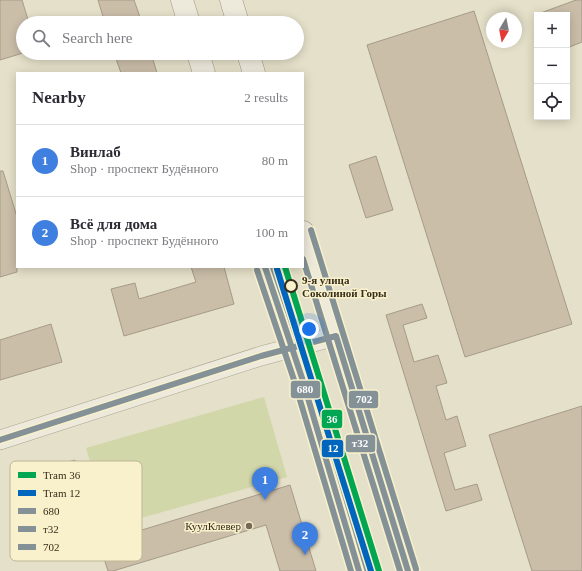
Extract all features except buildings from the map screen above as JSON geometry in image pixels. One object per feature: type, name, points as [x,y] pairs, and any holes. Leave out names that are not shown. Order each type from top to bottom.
[{"type":"main road","points":[[182,0],[187,16]]},
{"type":"main road","points":[[231,0],[236,16]]},
{"type":"main road","points":[[200,60],[204,72]]},
{"type":"main road","points":[[250,60],[254,72]]},
{"type":"main road","points":[[304,235],[408,571]]},
{"type":"main road","points":[[265,268],[292,348],[359,571]]},
{"type":"street","points":[[0,440],[261,356],[336,336]]},
{"type":"green space","points":[[264,397],[287,477],[142,518],[142,461],[90,461],[86,448]]},
{"type":"tram line","name":"36","points":[[285,268],[379,571]]},
{"type":"tram line","name":"12","points":[[277,269],[371,571]]},
{"type":"transit line","name":"702","points":[[311,230],[416,569]]},
{"type":"transit line","name":"т32","points":[[304,262],[400,571]]},
{"type":"transit line","name":"680","points":[[265,268],[302,378],[359,571]]},
{"type":"transit line","name":"702","points":[[273,268],[310,376],[367,569]]},
{"type":"transit line","name":"т32","points":[[257,270],[294,380],[351,571]]},
{"type":"transit line","name":"680","points":[[0,440],[261,356],[336,336],[408,571]]},
{"type":"place","name":"9-я улица Соколиной Горы","points":[[291,286]]},
{"type":"place","name":"Винлаб","points":[[265,500]]},
{"type":"place","name":"КуулКлевер","points":[[249,526]]},
{"type":"place","name":"Всё для дома","points":[[305,555]]}]
